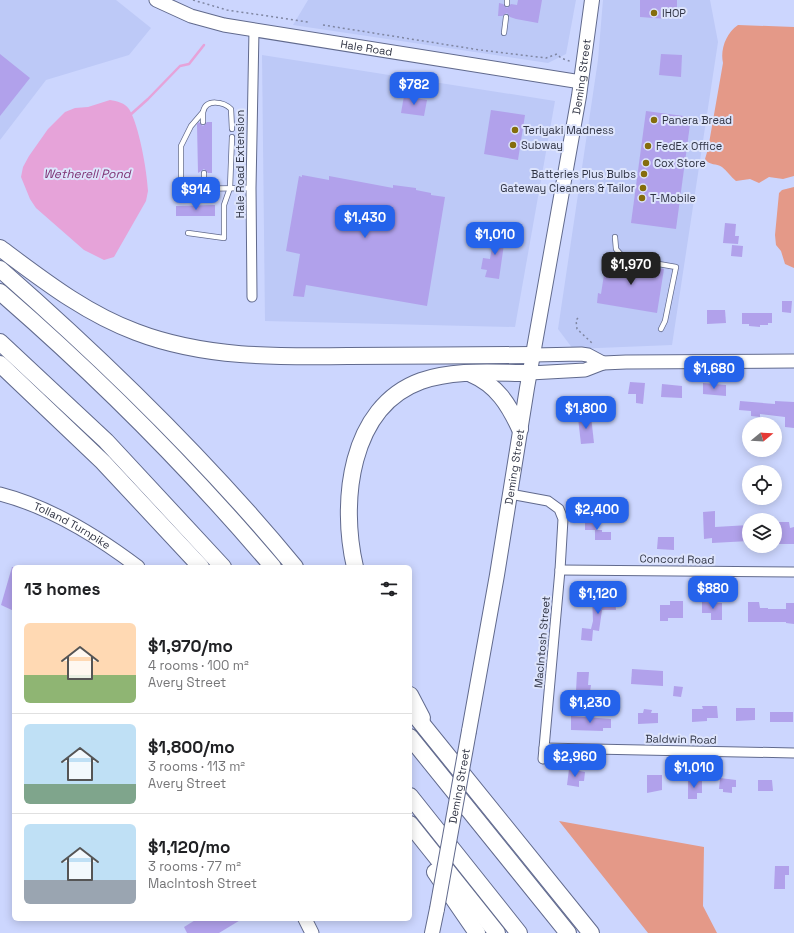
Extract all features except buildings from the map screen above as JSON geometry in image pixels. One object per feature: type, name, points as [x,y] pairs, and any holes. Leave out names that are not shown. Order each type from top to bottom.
[{"type":"highway","points":[[0,248],[60,292],[105,318],[147,336],[204,351],[245,355],[316,356],[533,355]]},
{"type":"highway","points":[[0,269],[86,346],[145,402],[235,497],[293,565]]},
{"type":"highway","points":[[0,292],[69,354],[145,427],[225,512],[271,565]]},
{"type":"highway","points":[[0,342],[106,441],[221,565]]},
{"type":"highway","points":[[0,364],[103,462],[199,565]]},
{"type":"highway","points":[[355,565],[349,533],[349,493],[357,454],[372,421],[386,404],[413,385],[430,379],[469,374],[530,373]]},
{"type":"highway","points":[[469,374],[486,382],[499,392],[520,429]]},
{"type":"highway","points":[[412,699],[434,739]]},
{"type":"highway","points":[[412,712],[591,933]]},
{"type":"highway","points":[[413,744],[568,933]]},
{"type":"highway","points":[[412,799],[519,933]]},
{"type":"highway","points":[[412,826],[498,933]]},
{"type":"highway","points":[[412,832],[439,880],[477,933]]},
{"type":"main road","name":"Deming Street","points":[[432,933],[469,730],[581,82],[592,0]]},
{"type":"street","name":"Hale Road","points":[[156,0],[180,12],[202,20],[254,30],[581,82]]},
{"type":"street","name":"Hale Road Extension","points":[[252,297],[251,188],[254,30]]},
{"type":"street","points":[[533,355],[581,354],[588,355],[602,363]]},
{"type":"street","points":[[530,373],[586,370],[602,363],[654,361],[794,361]]},
{"type":"street","name":"Tolland Turnpike","points":[[0,494],[44,510],[78,526],[109,545],[135,565]]},
{"type":"street","name":"MacIntosh Street","points":[[510,494],[548,501],[559,509],[564,524],[542,759]]},
{"type":"street","name":"Concord Road","points":[[560,570],[794,572]]},
{"type":"street","name":"Baldwin Road","points":[[544,748],[794,753]]},
{"type":"street","points":[[306,921],[312,933]]},
{"type":"lane","points":[[504,33],[506,17]]},
{"type":"lane","points":[[232,128],[233,114],[228,106],[220,102],[209,104],[191,126],[182,146],[181,189],[251,188]]},
{"type":"lane","points":[[203,112],[203,122]]},
{"type":"lane","points":[[188,232],[224,238],[224,205],[230,188],[232,137]]},
{"type":"lane","points":[[204,173],[204,189]]},
{"type":"lane","points":[[615,237],[616,249],[624,258],[676,267],[665,321],[661,329]]},
{"type":"path","points":[[193,0],[227,10],[308,22]]},
{"type":"path","points":[[322,25],[480,50],[546,58],[557,54],[561,58],[583,67]]},
{"type":"path","points":[[578,318],[576,320],[577,329],[592,342]]},
{"type":"shaded area","points":[[0,0],[116,0],[151,28],[129,55],[46,80],[0,140]]},
{"type":"shaded area","points":[[308,0],[576,0],[566,54],[548,63],[293,25]]},
{"type":"shaded area","points":[[603,0],[710,0],[718,42],[672,345],[573,349],[558,329],[598,60]]},
{"type":"shaded area","points":[[738,25],[794,27],[794,176],[783,179],[769,177],[759,183],[750,179],[736,181],[722,167],[711,164],[705,159],[723,63],[723,47],[730,32]]},
{"type":"shaded area","points":[[262,55],[555,101],[515,327],[265,321]]},
{"type":"shaded area","points":[[794,187],[794,268],[785,264],[781,251],[776,245],[775,235],[779,193],[782,190]]},
{"type":"shaded area","points":[[559,821],[704,847],[703,906],[717,933],[648,933]]},
{"type":"water","name":"Wetherell Pond","points":[[110,100],[125,105],[133,116],[142,148],[148,191],[146,201],[114,257],[104,260],[84,250],[36,208],[30,199],[21,177],[23,167],[29,156],[48,129],[65,112],[75,108],[88,107]]},
{"type":"waterway","points":[[129,116],[180,66],[189,64],[204,45]]},
{"type":"place","name":"IHOP","points":[[654,13]]},
{"type":"place","name":"Panera Bread","points":[[654,120]]},
{"type":"place","name":"Teriyaki Madness","points":[[515,130]]},
{"type":"place","name":"Subway","points":[[513,145]]},
{"type":"place","name":"FedEx Office","points":[[648,146]]},
{"type":"place","name":"Cox Store","points":[[646,163]]},
{"type":"place","name":"Batteries Plus Bulbs","points":[[644,174]]},
{"type":"place","name":"Gateway Cleaners & Tailor","points":[[643,188]]},
{"type":"place","name":"T-Mobile","points":[[642,198]]}]
